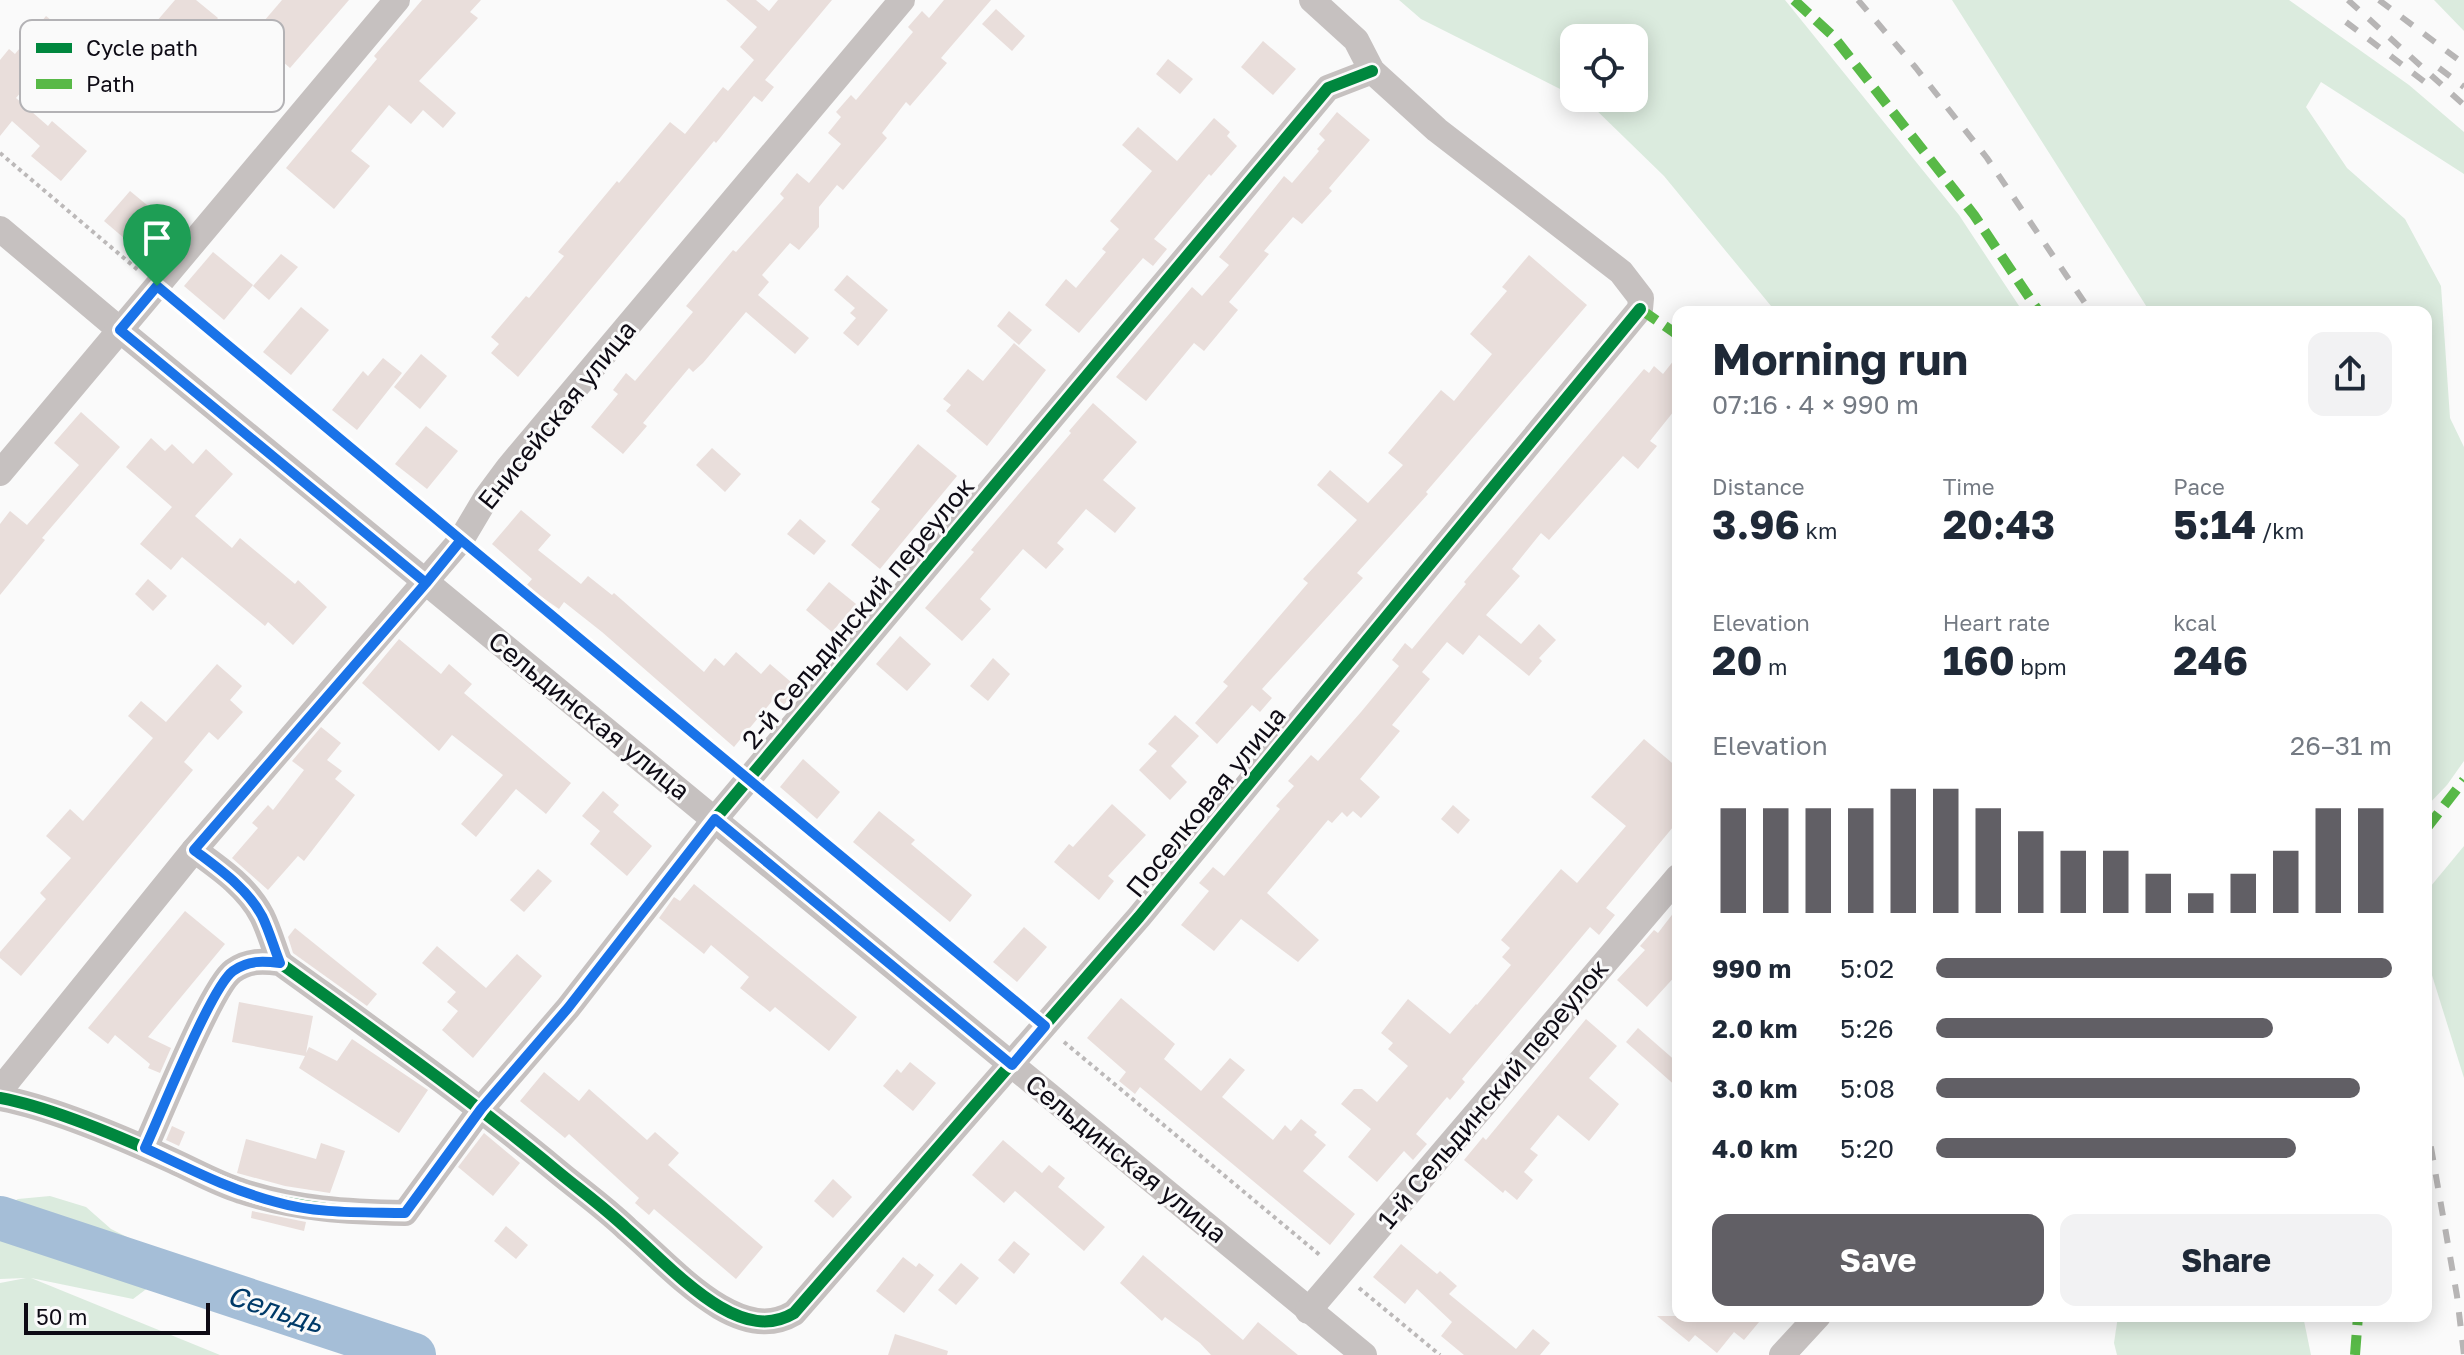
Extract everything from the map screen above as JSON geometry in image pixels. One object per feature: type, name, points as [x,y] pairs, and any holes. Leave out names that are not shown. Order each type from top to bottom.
[{"type":"street","points":[[0,473],[397,0]]},
{"type":"street","name":"Енисейская улица","points":[[0,1090],[194,850],[426,583],[461,540],[509,467],[902,0]]},
{"type":"street","points":[[1312,0],[1356,40],[1372,71]]},
{"type":"street","name":"Поселковая улица","points":[[481,1109],[626,1227],[667,1267],[718,1306],[764,1323],[781,1321],[794,1313],[1012,1065],[1139,917],[1640,309],[1641,298],[1621,272],[1437,130],[1372,71]]},
{"type":"street","name":"2-й Сельдинский переулок","points":[[145,1148],[237,1190],[279,1203],[330,1211],[405,1213],[481,1109],[568,1008],[748,778],[1328,88],[1372,71]]},
{"type":"street","name":"Сельдинская улица","points":[[0,229],[1364,1355]]},
{"type":"street","points":[[194,850],[229,876],[254,905],[280,963]]},
{"type":"street","name":"1-й Сельдинский переулок","points":[[1308,1311],[1672,884]]},
{"type":"street","points":[[0,1098],[24,1102],[145,1148],[213,1000],[232,972],[256,961],[280,963],[481,1109]]},
{"type":"street","points":[[1782,1355],[1812,1322]]},
{"type":"path","points":[[0,153],[1440,1355]]},
{"type":"green space","points":[[1399,0],[1785,0],[1959,215],[2019,306],[1771,306],[1664,176],[1598,112],[1648,112],[1648,24],[1560,24],[1560,89],[1421,19]]},
{"type":"green space","points":[[1952,0],[2289,0],[2409,85],[2464,132],[2464,174],[2321,82],[2306,107],[2347,168],[2405,219],[2441,286],[2450,418],[2464,447],[2464,761],[2432,801],[2432,306],[2146,306]]},
{"type":"green space","points":[[2434,0],[2464,0],[2464,31]]},
{"type":"green space","points":[[2464,846],[2464,1078],[2432,975],[2432,885]]},
{"type":"green space","points":[[50,1196],[86,1207],[111,1229],[157,1252],[149,1287],[133,1299],[31,1278],[220,1355],[0,1355],[0,1283],[26,1278],[0,1279],[0,1209],[18,1199]]},
{"type":"green space","points":[[2117,1322],[2304,1322],[2311,1355],[2117,1355],[2114,1343]]},
{"type":"building","points":[[175,0],[196,0],[218,18],[216,20],[158,20]]},
{"type":"building","points":[[282,0],[349,0],[290,68],[284,63],[284,20],[265,20]]},
{"type":"building","points":[[422,0],[481,0],[470,12],[478,18],[419,81],[456,113],[443,128],[423,110],[411,124],[389,105],[351,151],[370,166],[334,209],[286,168]]},
{"type":"building","points":[[726,0],[756,0],[769,11],[778,0],[832,0],[765,80],[774,87],[762,102],[754,96],[716,143],[714,141],[518,377],[491,353],[499,344],[491,337],[564,256],[558,252],[670,122],[685,134],[723,87],[728,91],[754,60],[740,47],[757,27]]},
{"type":"building","points":[[944,0],[991,0],[941,58],[947,63],[910,106],[906,102],[882,133],[887,138],[843,190],[837,185],[819,207],[819,227],[799,250],[790,243],[762,275],[769,282],[758,295],[809,338],[795,354],[746,312],[703,363],[693,372],[689,368],[643,423],[647,426],[623,454],[591,427],[618,394],[613,390],[626,373],[635,381],[693,312],[686,306],[733,250],[736,252],[784,198],[780,194],[797,173],[809,183],[841,144],[828,133],[841,117],[836,112],[851,95],[856,100],[913,32],[908,27],[922,11],[929,18]]},
{"type":"building","points":[[996,9],[1025,36],[1012,51],[982,24]]},
{"type":"building","points":[[1263,41],[1296,69],[1273,95],[1241,67]]},
{"type":"building","points":[[20,48],[20,93],[16,98],[20,102],[20,112],[32,112],[48,126],[52,121],[87,151],[61,181],[31,156],[40,146],[12,121],[0,136],[0,60],[9,49],[15,54]]},
{"type":"building","points":[[1168,59],[1193,79],[1180,94],[1156,74]]},
{"type":"building","points":[[1337,112],[1370,140],[1329,188],[1332,191],[1302,224],[1293,217],[1264,251],[1269,254],[1229,302],[1238,310],[1204,351],[1194,343],[1146,401],[1116,377],[1192,287],[1202,296],[1229,265],[1219,257],[1284,176],[1292,183],[1319,151],[1317,149],[1325,140],[1319,134]]},
{"type":"building","points":[[1214,118],[1230,132],[1227,136],[1237,146],[1154,239],[1167,249],[1153,266],[1143,258],[1079,333],[1045,305],[1066,279],[1076,288],[1106,252],[1102,249],[1119,229],[1110,221],[1152,171],[1122,145],[1138,127],[1177,161]]},
{"type":"building","points":[[130,191],[164,219],[138,250],[104,221]]},
{"type":"building","points":[[213,252],[253,285],[224,320],[184,286]]},
{"type":"building","points":[[281,254],[298,267],[269,300],[253,286]]},
{"type":"building","points":[[1529,255],[1587,305],[1426,492],[1428,494],[1357,573],[1363,578],[1262,689],[1272,698],[1260,712],[1252,705],[1217,744],[1195,723],[1228,686],[1223,682],[1308,583],[1303,579],[1357,520],[1317,485],[1330,470],[1368,503],[1403,465],[1388,453],[1441,390],[1454,401],[1492,354],[1470,334],[1507,291],[1502,287]]},
{"type":"building","points":[[847,275],[888,310],[858,346],[843,333],[856,318],[850,313],[855,308],[834,290]]},
{"type":"building","points":[[301,307],[329,330],[291,375],[263,352]]},
{"type":"building","points":[[1009,311],[1032,330],[1019,345],[997,326]]},
{"type":"building","points":[[1014,343],[1046,370],[987,446],[946,411],[951,405],[943,399],[968,369],[983,381]]},
{"type":"building","points":[[421,354],[447,376],[420,409],[394,387]]},
{"type":"building","points":[[383,358],[402,373],[357,430],[332,410],[363,371],[368,376]]},
{"type":"building","points":[[1672,363],[1672,414],[1650,441],[1657,446],[1638,469],[1623,456],[1549,540],[1541,533],[1512,569],[1520,576],[1486,615],[1521,644],[1539,624],[1556,640],[1539,658],[1542,661],[1529,676],[1479,635],[1463,655],[1447,642],[1422,672],[1430,679],[1392,725],[1400,731],[1360,779],[1380,797],[1361,818],[1353,811],[1347,817],[1342,812],[1332,823],[1328,820],[1267,893],[1319,940],[1298,962],[1241,919],[1214,951],[1181,925],[1209,891],[1199,883],[1213,867],[1224,876],[1280,809],[1276,806],[1294,786],[1288,781],[1311,755],[1318,761],[1361,712],[1399,666],[1392,660],[1405,643],[1412,649],[1466,584],[1464,582],[1644,369],[1649,373],[1654,366],[1663,374]]},
{"type":"building","points":[[1093,403],[1137,442],[1103,480],[1136,508],[1115,533],[1086,509],[1057,543],[1064,549],[1046,569],[1023,549],[980,599],[991,609],[962,641],[925,608],[974,552],[971,550]]},
{"type":"building","points":[[81,412],[120,447],[42,538],[45,540],[0,595],[0,524],[10,511],[27,525],[79,465],[54,443]]},
{"type":"building","points":[[426,426],[458,451],[427,489],[395,464]]},
{"type":"building","points":[[151,438],[165,451],[172,444],[193,464],[206,449],[233,474],[195,516],[232,548],[240,538],[295,584],[298,580],[327,607],[293,645],[268,622],[265,626],[182,557],[171,570],[140,544],[172,507],[126,467]]},
{"type":"building","points":[[918,444],[957,476],[880,569],[851,545],[880,509],[871,502]]},
{"type":"building","points":[[712,448],[741,474],[725,492],[696,465]]},
{"type":"building","points":[[521,510],[551,535],[538,550],[581,584],[588,576],[612,595],[614,593],[704,672],[715,658],[724,666],[736,652],[761,674],[770,664],[798,688],[782,707],[773,700],[734,747],[564,602],[559,609],[526,586],[532,579],[492,544]]},
{"type":"building","points":[[800,519],[826,541],[814,555],[787,534]]},
{"type":"building","points":[[148,579],[167,596],[153,611],[135,594]]},
{"type":"building","points":[[829,582],[856,604],[832,632],[806,610]]},
{"type":"building","points":[[900,636],[931,664],[907,691],[876,664]]},
{"type":"building","points":[[399,639],[441,674],[449,664],[472,684],[464,693],[571,783],[546,814],[516,789],[476,837],[461,824],[503,775],[452,735],[439,751],[362,683]]},
{"type":"building","points":[[993,658],[1010,674],[988,701],[970,686]]},
{"type":"building","points":[[217,664],[242,686],[230,700],[243,712],[218,740],[209,732],[184,762],[193,770],[21,976],[0,958],[0,952],[46,899],[40,893],[71,858],[46,836],[70,809],[83,821],[153,738],[128,716],[141,701],[166,722]]},
{"type":"building","points":[[1175,715],[1199,736],[1171,766],[1187,782],[1170,800],[1139,770],[1157,751],[1148,744]]},
{"type":"building","points":[[321,727],[341,743],[327,760],[342,771],[335,779],[355,795],[304,861],[298,856],[268,890],[232,858],[258,828],[252,823],[268,805],[273,810],[304,770],[292,761]]},
{"type":"building","points":[[1644,739],[1672,763],[1672,828],[1606,908],[1615,915],[1599,935],[1590,927],[1462,1079],[1465,1082],[1450,1100],[1447,1097],[1416,1134],[1427,1144],[1413,1160],[1404,1151],[1377,1182],[1348,1157],[1371,1129],[1341,1104],[1354,1089],[1362,1089],[1377,1102],[1408,1066],[1388,1049],[1393,1043],[1381,1033],[1408,999],[1450,1034],[1511,965],[1502,957],[1510,948],[1501,940],[1561,869],[1577,883],[1626,826],[1591,797]]},
{"type":"building","points":[[803,759],[840,792],[817,819],[780,787]]},
{"type":"building","points":[[603,791],[619,805],[613,812],[652,846],[627,876],[590,844],[600,831],[582,816]]},
{"type":"building","points":[[1112,804],[1146,835],[1108,876],[1114,881],[1099,900],[1054,862],[1069,844],[1073,847]]},
{"type":"building","points":[[1453,805],[1470,820],[1458,834],[1441,819]]},
{"type":"building","points":[[879,811],[915,840],[911,844],[972,895],[950,922],[853,842]]},
{"type":"building","points":[[538,869],[552,881],[524,912],[510,900]]},
{"type":"building","points":[[694,884],[857,1017],[829,1051],[775,1007],[770,1012],[740,988],[749,977],[711,945],[704,954],[659,918],[674,897],[680,901]]},
{"type":"building","points":[[185,911],[225,944],[148,1037],[171,1048],[160,1073],[148,1068],[150,1064],[115,1035],[108,1044],[88,1028]]},
{"type":"building","points":[[1672,915],[1672,980],[1647,1007],[1617,980],[1645,950],[1640,946],[1654,930],[1658,933]]},
{"type":"building","points":[[1024,927],[1047,947],[1017,982],[993,962]]},
{"type":"building","points":[[295,928],[377,994],[367,1006],[293,953],[288,937]]},
{"type":"building","points":[[437,946],[486,988],[517,954],[542,976],[473,1058],[442,1030],[458,1011],[447,1002],[456,992],[422,963]]},
{"type":"building","points":[[1121,998],[1175,1044],[1164,1059],[1201,1091],[1230,1058],[1245,1070],[1222,1097],[1273,1140],[1285,1125],[1291,1131],[1301,1119],[1317,1132],[1314,1135],[1326,1145],[1303,1171],[1355,1214],[1330,1245],[1140,1087],[1135,1094],[1119,1081],[1126,1072],[1087,1038]]},
{"type":"building","points":[[239,1002],[313,1016],[306,1053],[309,1047],[337,1061],[352,1039],[428,1090],[399,1133],[299,1068],[305,1056],[232,1042]]},
{"type":"building","points":[[1586,1019],[1617,1046],[1589,1078],[1619,1104],[1589,1141],[1558,1115],[1530,1149],[1538,1155],[1524,1172],[1533,1180],[1517,1200],[1505,1190],[1503,1193],[1464,1160],[1483,1137],[1486,1140]]},
{"type":"building","points":[[1638,1028],[1672,1058],[1672,1083],[1626,1042]]},
{"type":"building","points":[[910,1062],[936,1083],[913,1111],[883,1086],[897,1069],[901,1073]]},
{"type":"building","points":[[544,1072],[579,1101],[589,1089],[647,1140],[655,1132],[679,1153],[668,1165],[763,1247],[736,1279],[654,1209],[649,1215],[635,1203],[639,1198],[569,1134],[565,1138],[520,1101]]},
{"type":"building","points":[[172,1126],[185,1132],[179,1146],[166,1140]]},
{"type":"building","points":[[484,1133],[520,1163],[493,1196],[458,1167]]},
{"type":"building","points":[[246,1139],[316,1159],[321,1143],[345,1151],[330,1193],[285,1186],[237,1173]]},
{"type":"building","points":[[1003,1140],[1042,1173],[1049,1165],[1065,1178],[1058,1187],[1105,1227],[1084,1251],[1015,1191],[1004,1203],[972,1175]]},
{"type":"building","points":[[833,1179],[852,1197],[833,1218],[814,1201]]},
{"type":"building","points":[[252,1211],[306,1222],[304,1231],[251,1218]]},
{"type":"building","points":[[506,1226],[528,1245],[516,1259],[494,1241]]},
{"type":"building","points":[[1014,1241],[1030,1254],[1014,1274],[998,1260]]},
{"type":"building","points":[[1401,1244],[1457,1286],[1449,1294],[1516,1349],[1533,1329],[1550,1343],[1540,1355],[1464,1355],[1441,1336],[1452,1322],[1417,1289],[1405,1304],[1373,1277]]},
{"type":"building","points":[[1143,1255],[1243,1340],[1258,1322],[1298,1355],[1211,1355],[1165,1317],[1162,1321],[1120,1283]]},
{"type":"building","points":[[903,1257],[916,1267],[919,1263],[934,1275],[904,1313],[876,1291]]},
{"type":"building","points":[[961,1263],[979,1278],[956,1305],[938,1290]]},
{"type":"building","points":[[1657,1316],[1672,1316],[1672,1322],[1759,1322],[1744,1340],[1734,1332],[1717,1353],[1695,1335],[1689,1342]]},
{"type":"building","points":[[895,1334],[948,1351],[947,1355],[888,1355]]},
{"type":"waterway","name":"Сельдь","points":[[0,1218],[414,1355]]},
{"type":"railway","points":[[1858,0],[1987,158],[2087,306]]},
{"type":"railway","points":[[2348,0],[2464,105]]},
{"type":"railway","points":[[2379,0],[2464,64]]},
{"type":"railway","points":[[2346,22],[2426,83]]},
{"type":"railway","points":[[2439,68],[2464,87]]},
{"type":"railway","points":[[2432,1153],[2464,1355]]},
{"type":"marked path","points":[[1794,0],[1833,36],[1974,215],[2035,306]]},
{"type":"marked path","points":[[1640,309],[1672,331]]},
{"type":"marked path","points":[[2432,821],[2464,780]]},
{"type":"marked path","points":[[2355,1355],[2358,1322]]},
{"type":"cycle path","points":[[0,1098],[88,1125],[224,1185],[261,1197],[322,1208],[405,1213],[481,1109],[568,1008],[715,819],[1328,88],[1372,71]]},
{"type":"cycle path","points":[[145,1148],[199,1026],[224,982],[233,971],[244,965],[280,963],[489,1117],[601,1206],[707,1299],[729,1312],[757,1321],[785,1318],[794,1313],[1139,917],[1640,309]]},
{"type":"route","points":[[157,286],[120,330],[426,583],[461,540],[1045,1026],[1012,1065],[715,819],[568,1008],[481,1109],[405,1213],[330,1211],[279,1203],[237,1190],[145,1148],[213,1000],[232,972],[256,961],[280,963],[261,915],[246,894],[229,876],[194,850],[426,583],[461,540],[157,286]]}]
